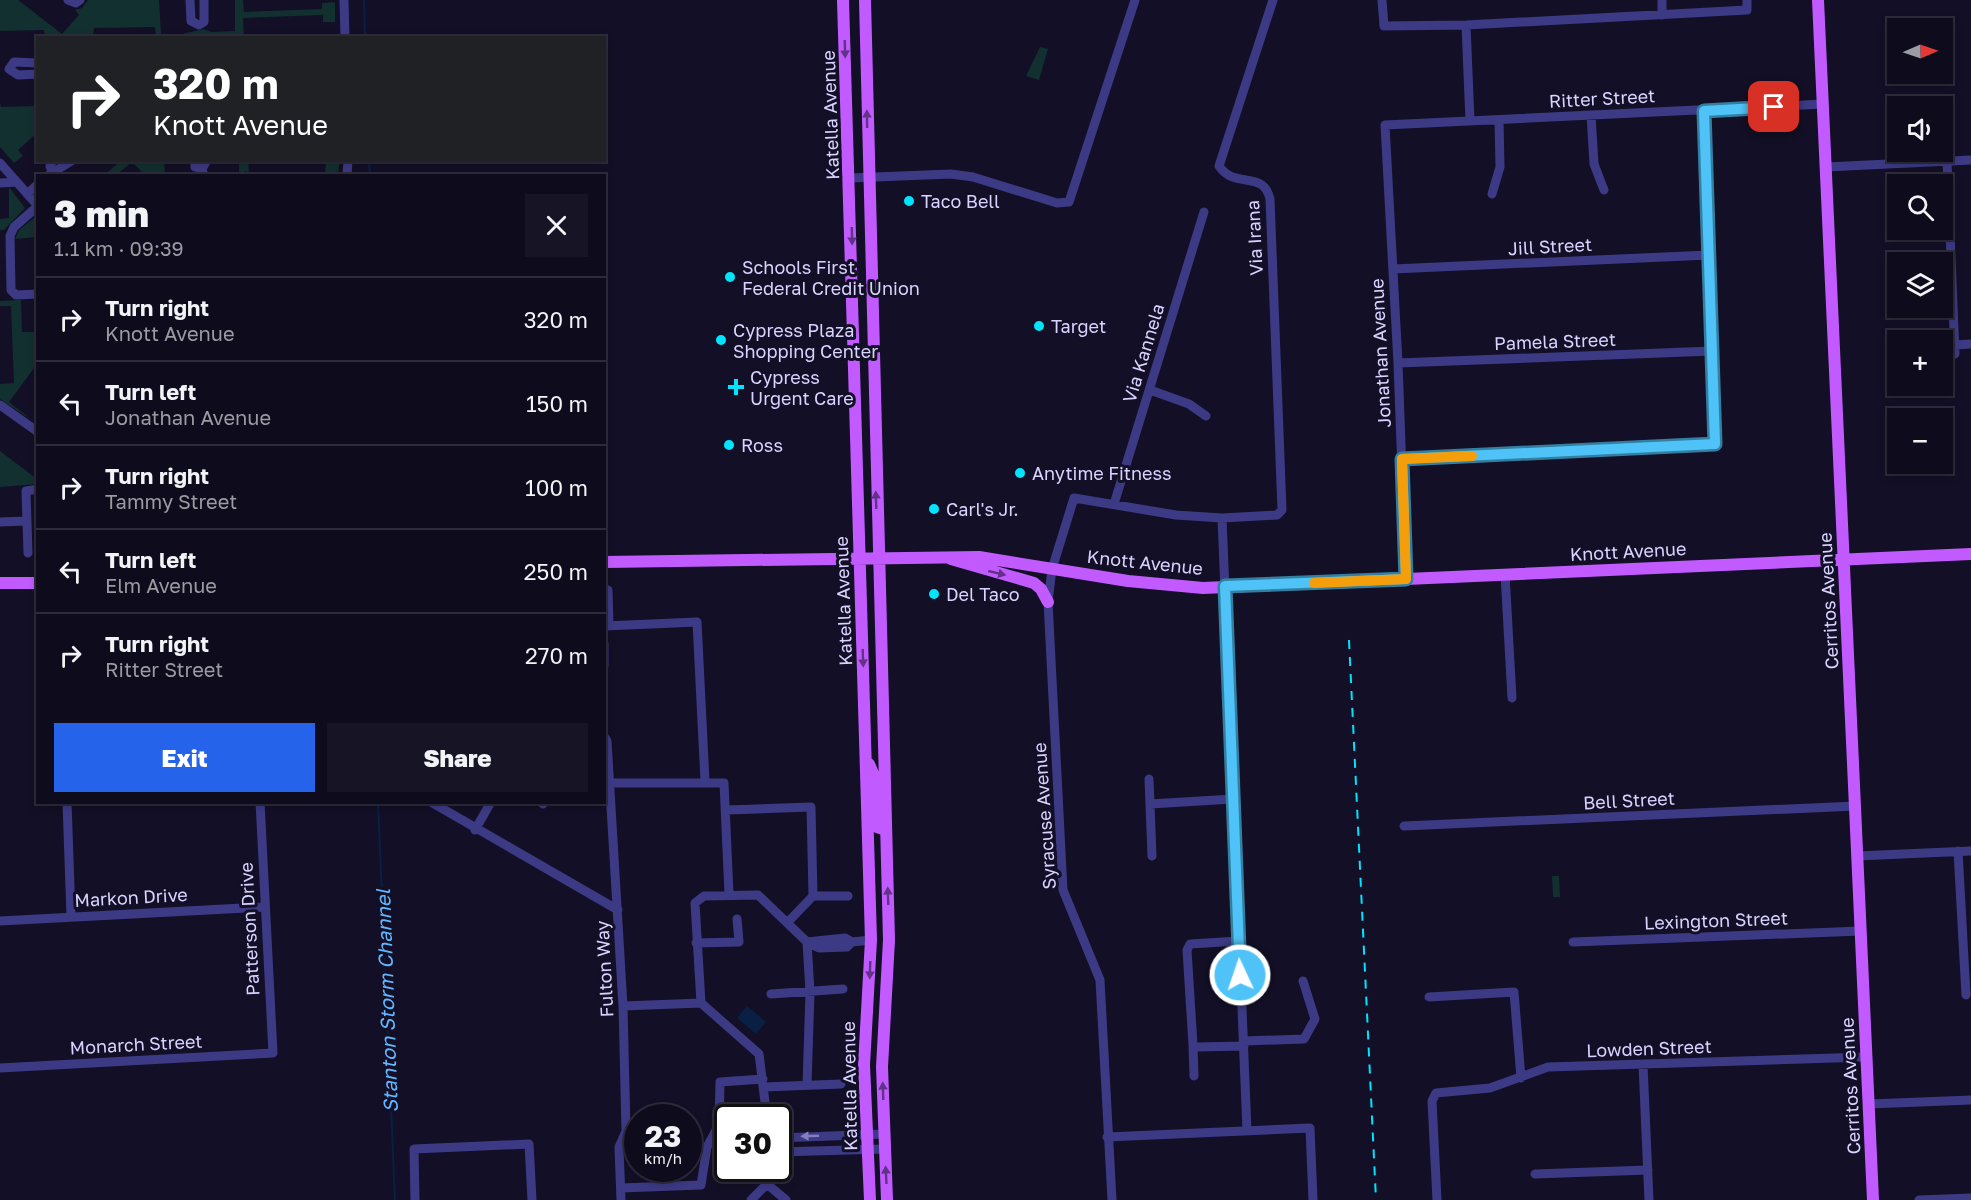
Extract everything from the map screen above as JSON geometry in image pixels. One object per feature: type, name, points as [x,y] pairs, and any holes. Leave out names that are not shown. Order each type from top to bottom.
[{"type":"main road","name":"Katella Avenue","points":[[843,0],[871,940],[864,1036],[870,1200]]},
{"type":"main road","name":"Katella Avenue","points":[[865,0],[889,940],[882,1047],[887,1200]]},
{"type":"main road","name":"Cerritos Avenue","points":[[1818,0],[1873,1200]]},
{"type":"main road","name":"Knott Avenue","points":[[606,562],[979,557],[1128,581],[1203,588],[1971,554]]},
{"type":"main road","points":[[941,556],[1034,583],[1041,589],[1048,602]]},
{"type":"main road","points":[[0,583],[36,582]]},
{"type":"main road","points":[[866,757],[875,778],[877,827],[886,830]]},
{"type":"street","points":[[68,0],[76,3],[80,0]]},
{"type":"street","points":[[190,0],[191,21],[199,25],[204,22],[204,0]]},
{"type":"street","points":[[344,0],[345,36]]},
{"type":"street","points":[[850,178],[951,174],[973,177],[1057,204],[1069,202],[1135,0]]},
{"type":"street","name":"Via Irana","points":[[1222,518],[1277,514],[1282,510],[1284,504],[1270,199],[1267,187],[1262,182],[1236,180],[1225,174],[1219,166],[1273,0]]},
{"type":"street","points":[[1382,0],[1384,26],[1466,25],[1662,15],[1747,5]]},
{"type":"street","points":[[1662,0],[1662,15]]},
{"type":"street","points":[[1466,25],[1470,121]]},
{"type":"street","points":[[4,69],[14,62],[36,63]]},
{"type":"street","points":[[4,69],[18,75],[36,74]]},
{"type":"street","name":"Ritter Street","points":[[1384,127],[1386,124],[1823,104]]},
{"type":"street","points":[[1402,459],[1715,444],[1704,111]]},
{"type":"street","points":[[1591,115],[1594,164],[1604,190]]},
{"type":"street","points":[[1492,194],[1500,167],[1498,120]]},
{"type":"street","name":"Jonathan Avenue","points":[[1384,127],[1398,363],[1406,579]]},
{"type":"street","points":[[1953,161],[1971,160]]},
{"type":"street","points":[[49,173],[56,172],[70,162]]},
{"type":"street","points":[[1826,166],[1923,162]]},
{"type":"street","points":[[1947,162],[1955,349],[1971,344]]},
{"type":"street","points":[[0,163],[36,204]]},
{"type":"street","points":[[0,183],[16,182]]},
{"type":"street","points":[[27,194],[36,186]]},
{"type":"street","points":[[36,208],[14,227],[10,236],[11,290],[16,295],[36,294]]},
{"type":"street","name":"Via Kannela","points":[[1114,504],[1204,212]]},
{"type":"street","name":"Jill Street","points":[[1393,269],[1709,255]]},
{"type":"street","name":"Pamela Street","points":[[1398,363],[1713,351]]},
{"type":"street","points":[[1150,390],[1189,404],[1206,416]]},
{"type":"street","points":[[0,405],[36,429]]},
{"type":"street","points":[[28,553],[26,491],[36,489]]},
{"type":"street","name":"Syracuse Avenue","points":[[1112,1200],[1100,980],[1063,890],[1048,602],[1053,569],[1074,498],[1114,504]]},
{"type":"street","points":[[1114,504],[1176,514],[1222,518],[1247,1131]]},
{"type":"street","points":[[0,522],[27,521]]},
{"type":"street","points":[[1505,574],[1512,698]]},
{"type":"street","points":[[608,591],[607,625],[697,622],[705,782]]},
{"type":"street","name":"Fulton Way","points":[[606,739],[618,910],[625,1104]]},
{"type":"street","points":[[1149,779],[1152,856]]},
{"type":"street","points":[[610,783],[724,783],[729,894]]},
{"type":"street","points":[[1150,804],[1233,799]]},
{"type":"street","points":[[67,804],[70,916]]},
{"type":"street","name":"Patterson Drive","points":[[260,804],[263,907],[273,1053]]},
{"type":"street","points":[[434,804],[474,830],[618,910]]},
{"type":"street","points":[[474,830],[490,804]]},
{"type":"street","name":"Bell Street","points":[[1404,826],[1855,806]]},
{"type":"street","points":[[727,810],[811,807],[813,896],[787,923]]},
{"type":"street","points":[[1958,851],[1965,995]]},
{"type":"street","points":[[1857,856],[1971,851]]},
{"type":"street","points":[[701,1003],[695,903],[704,896],[758,895],[807,942],[819,948],[847,948],[852,942],[871,940]]},
{"type":"street","points":[[813,896],[848,896]]},
{"type":"street","name":"Markon Drive","points":[[0,921],[263,907]]},
{"type":"street","points":[[696,943],[739,942],[737,919]]},
{"type":"street","name":"Lexington Street","points":[[1573,942],[1861,931]]},
{"type":"street","points":[[1194,1076],[1188,946],[1239,941]]},
{"type":"street","points":[[807,942],[810,992],[807,1085]]},
{"type":"street","points":[[1193,1045],[1196,1047],[1304,1039],[1315,1019],[1304,981]]},
{"type":"street","points":[[771,994],[843,989]]},
{"type":"street","points":[[1428,997],[1514,992],[1521,1078]]},
{"type":"street","points":[[623,1006],[701,1003],[759,1054],[765,1104]]},
{"type":"street","name":"Monarch Street","points":[[0,1068],[273,1053]]},
{"type":"street","name":"Lowden Street","points":[[1437,1200],[1432,1101],[1436,1093],[1490,1089],[1548,1068],[1867,1057]]},
{"type":"street","points":[[1643,1065],[1649,1200]]},
{"type":"street","points":[[621,1188],[701,1185],[707,1147],[719,1125],[720,1082],[841,1084]]},
{"type":"street","points":[[1869,1104],[1971,1100]]},
{"type":"street","points":[[1107,1137],[1310,1128],[1313,1200]]},
{"type":"street","points":[[792,1137],[884,1134]]},
{"type":"street","name":"Fulton Way","points":[[621,1200],[619,1147],[624,1136]]},
{"type":"street","points":[[415,1200],[414,1149],[529,1144],[532,1200]]},
{"type":"street","points":[[792,1152],[885,1149]]},
{"type":"street","points":[[1535,1174],[1648,1170]]},
{"type":"street","points":[[751,1200],[766,1184],[786,1200]]},
{"type":"street","points":[[1919,1200],[1971,1198]]},
{"type":"green space","points":[[0,0],[18,0],[62,34],[79,15],[75,10],[82,8],[88,0],[159,0],[161,34],[174,36],[156,36],[155,27],[94,28],[93,35],[69,36],[45,36],[44,30],[0,31]]},
{"type":"green space","points":[[235,0],[243,0],[244,12],[322,9],[322,3],[335,2],[335,22],[323,22],[323,15],[243,18],[244,36],[174,36],[204,29],[211,32],[235,31]]},
{"type":"green space","points":[[1040,47],[1048,49],[1039,80],[1026,76]]},
{"type":"green space","points":[[0,103],[1,107],[36,106],[36,134],[18,150],[23,156],[14,163],[0,147]]},
{"type":"green space","points":[[120,162],[132,162],[117,174],[105,174]]},
{"type":"green space","points":[[132,162],[164,162],[165,174],[144,174]]},
{"type":"green space","points":[[239,162],[248,162],[249,173],[325,172],[326,164],[339,164],[338,174],[248,174],[246,171],[239,174]]},
{"type":"green space","points":[[9,187],[25,208],[4,230],[0,230],[0,219],[9,218]]},
{"type":"green space","points":[[34,218],[36,221],[36,237],[15,239],[19,230]]},
{"type":"green space","points":[[21,300],[22,332],[36,332],[36,365],[9,402],[33,421],[0,399],[0,384],[14,383],[11,306],[0,306],[0,301]]},
{"type":"green space","points":[[0,451],[36,478],[36,484],[0,487]]},
{"type":"green space","points":[[1552,876],[1559,876],[1560,897],[1553,897]]},
{"type":"water","points":[[747,1006],[766,1022],[756,1034],[737,1018]]},
{"type":"waterway","name":"Stanton Storm Channel","points":[[364,0],[365,36]]},
{"type":"waterway","name":"Stanton Storm Channel","points":[[369,162],[370,174]]},
{"type":"waterway","name":"Stanton Storm Channel","points":[[378,804],[395,1200]]},
{"type":"railway","points":[[1349,640],[1376,1200]]},
{"type":"slow traffic","points":[[1314,583],[1406,579],[1402,459],[1472,456]]},
{"type":"place","name":"Taco Bell","points":[[909,201]]},
{"type":"place","name":"Schools First Federal Credit Union","points":[[730,277]]},
{"type":"place","name":"Target","points":[[1039,326]]},
{"type":"place","name":"Cypress Plaza Shopping Center","points":[[721,340]]},
{"type":"place","name":"Cypress Urgent Care","points":[[736,387]]},
{"type":"place","name":"Ross","points":[[729,445]]},
{"type":"place","name":"Anytime Fitness","points":[[1020,473]]},
{"type":"place","name":"Carl's Jr.","points":[[934,509]]},
{"type":"place","name":"Del Taco","points":[[934,594]]},
{"type":"route","points":[[1240,975],[1225,586],[1406,579],[1402,459],[1715,444],[1704,111],[1774,107]]}]
